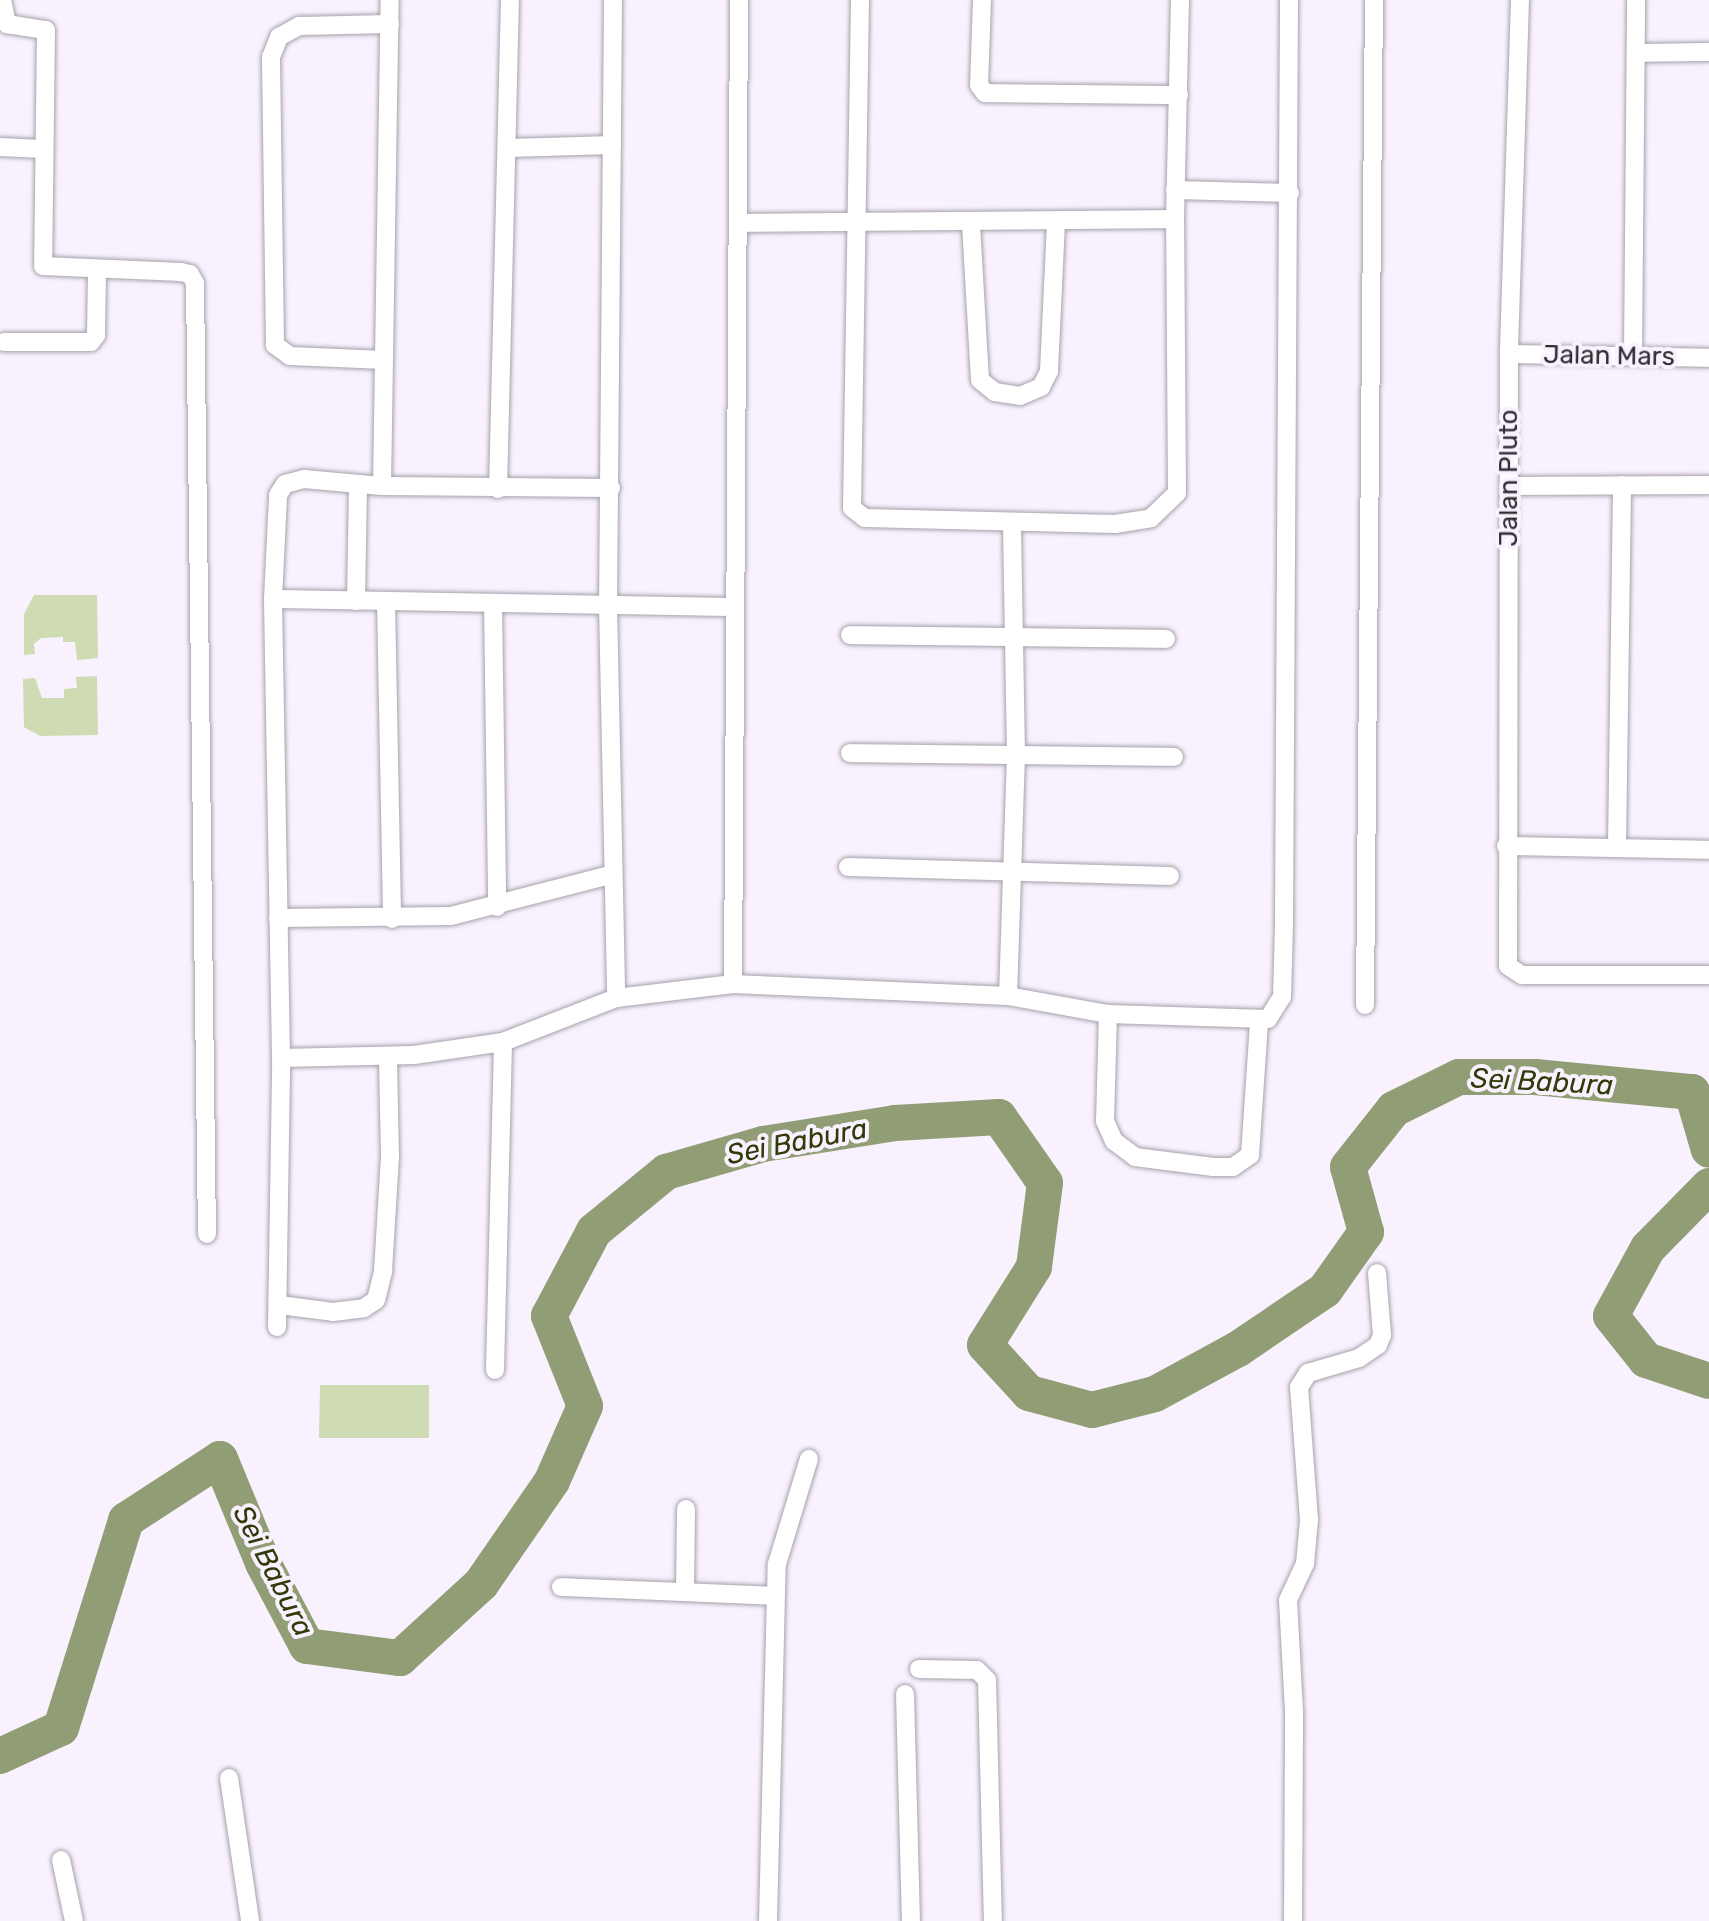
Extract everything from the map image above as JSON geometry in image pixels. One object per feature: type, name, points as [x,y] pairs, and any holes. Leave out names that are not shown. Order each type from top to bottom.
[{"type":"street","points":[[2,0],[7,24],[46,30],[42,149],[43,266],[181,272],[195,283],[207,1234]]},
{"type":"street","points":[[382,486],[390,0]]},
{"type":"street","points":[[498,489],[509,148],[510,0]]},
{"type":"street","points":[[613,0],[608,605],[610,875],[616,998]]},
{"type":"street","points":[[733,984],[739,0]]},
{"type":"street","points":[[860,0],[852,508],[865,518],[1133,523],[1151,518],[1177,493],[1175,190],[1180,0]]},
{"type":"street","points":[[982,0],[979,85],[985,93],[1179,95]]},
{"type":"street","points":[[281,1058],[388,1057],[503,1042],[616,998],[733,984],[1008,996],[1108,1014],[1259,1023],[1268,1019],[1282,997],[1283,968],[1289,0]]},
{"type":"street","points":[[1365,1005],[1374,0]]},
{"type":"street","name":"Jalan Pluto","points":[[1520,0],[1509,354],[1507,956],[1513,973],[1522,975],[1709,975]]},
{"type":"street","points":[[1633,354],[1636,0]]},
{"type":"street","points":[[384,360],[290,356],[275,345],[271,57],[279,37],[299,26],[390,24]]},
{"type":"street","points":[[1636,53],[1709,52]]},
{"type":"street","points":[[509,148],[612,145]]},
{"type":"street","points":[[0,147],[42,149]]},
{"type":"street","points":[[1175,190],[1290,193]]},
{"type":"street","points":[[738,223],[971,224],[1175,219]]},
{"type":"street","points":[[971,224],[980,380],[995,392],[1020,396],[1041,387],[1049,371],[1056,222]]},
{"type":"street","points":[[4,342],[91,342],[96,335],[97,270]]},
{"type":"street","name":"Jalan Mars","points":[[1509,354],[1633,354],[1709,358]]},
{"type":"street","points":[[277,1327],[280,1305],[281,1058],[273,599],[281,489],[304,479],[382,486],[611,488]]},
{"type":"street","points":[[356,601],[358,484]]},
{"type":"street","points":[[1617,847],[1622,485]]},
{"type":"street","points":[[1510,486],[1709,485]]},
{"type":"street","points":[[1008,996],[1016,755],[1012,522]]},
{"type":"street","points":[[273,599],[734,607]]},
{"type":"street","points":[[386,601],[392,919]]},
{"type":"street","points":[[493,603],[497,907]]},
{"type":"street","points":[[850,635],[1015,634],[1166,639]]},
{"type":"street","points":[[850,753],[1174,757]]},
{"type":"street","points":[[1506,846],[1709,850]]},
{"type":"street","points":[[848,867],[1170,876]]},
{"type":"street","points":[[278,918],[440,917],[497,907],[610,875]]},
{"type":"street","points":[[1108,1014],[1105,1121],[1114,1141],[1135,1157],[1213,1167],[1233,1167],[1250,1155],[1259,1023]]},
{"type":"street","points":[[495,1370],[503,1042]]},
{"type":"street","points":[[280,1305],[333,1312],[364,1308],[376,1300],[383,1271],[390,1156],[388,1057]]},
{"type":"street","points":[[1293,1921],[1294,1711],[1288,1600],[1305,1564],[1309,1520],[1299,1387],[1308,1373],[1359,1358],[1378,1345],[1382,1323],[1377,1273]]},
{"type":"street","points":[[768,1921],[775,1596],[781,1545],[809,1459]]},
{"type":"street","points":[[685,1592],[686,1509]]},
{"type":"street","points":[[561,1587],[775,1596]]},
{"type":"street","points":[[919,1669],[977,1670],[987,1680],[993,1921]]},
{"type":"street","points":[[905,1694],[911,1921]]},
{"type":"street","points":[[229,1778],[250,1921]]},
{"type":"street","points":[[61,1860],[74,1921]]},
{"type":"green space","points":[[34,595],[97,595],[98,658],[77,660],[75,642],[63,642],[63,637],[41,638],[34,644],[35,654],[24,655],[24,614]]},
{"type":"green space","points":[[97,676],[98,735],[40,736],[24,727],[23,679],[35,678],[42,698],[64,698],[64,689],[77,688],[76,677]]},
{"type":"green space","points":[[320,1385],[429,1385],[429,1438],[319,1438]]},
{"type":"waterway","name":"Sei Babura","points":[[0,1756],[61,1728],[126,1520],[220,1459],[263,1563],[307,1646],[400,1658],[481,1584],[552,1481],[585,1406],[549,1316],[594,1231],[666,1172],[763,1144],[895,1123],[999,1117],[1045,1183],[1034,1267],[985,1345],[1029,1393],[1092,1410],[1155,1394],[1238,1349],[1325,1290],[1366,1232],[1348,1167],[1394,1109],[1459,1077],[1535,1077],[1692,1092],[1709,1150]]},
{"type":"waterway","name":"Sei Babura","points":[[1709,1186],[1648,1248],[1611,1316],[1646,1360],[1709,1381]]}]
